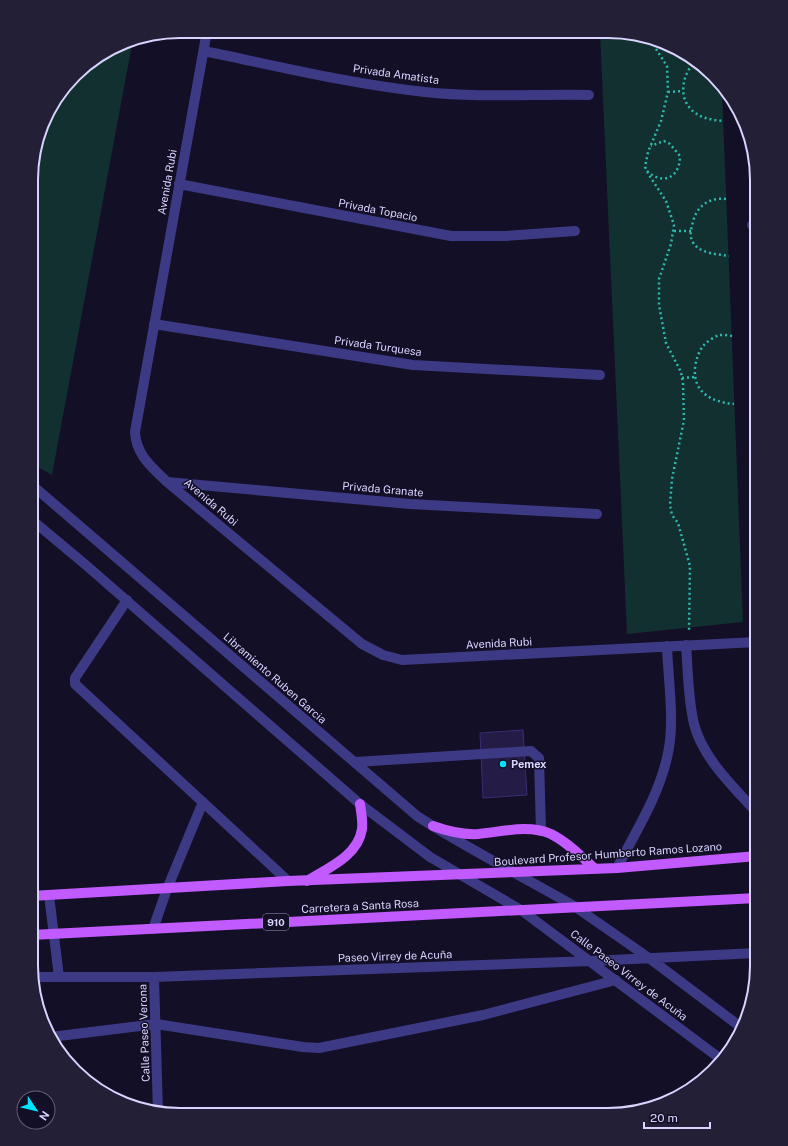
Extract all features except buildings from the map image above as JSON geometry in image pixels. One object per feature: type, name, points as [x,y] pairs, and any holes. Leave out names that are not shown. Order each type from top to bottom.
[{"type":"main road","points":[[307,881],[343,859],[359,840],[362,827],[360,804]]},
{"type":"main road","points":[[433,826],[446,831],[476,834],[521,829],[541,831],[562,840],[594,868]]},
{"type":"main road","name":"Boulevard Profesor Humberto Ramos Lozano","points":[[461,876],[515,872],[618,868],[750,857]]},
{"type":"main road","points":[[38,896],[288,881],[461,876]]},
{"type":"main road","points":[[521,910],[574,906],[750,898]]},
{"type":"main road","name":"Carretera a Santa Rosa","points":[[38,934],[521,910]]},
{"type":"street","name":"Avenida Rubi","points":[[206,38],[135,432],[136,441],[142,457],[167,482],[362,644],[383,655],[402,660],[750,642]]},
{"type":"street","name":"Privada Amatista","points":[[204,51],[382,87],[425,92],[459,94],[589,95]]},
{"type":"street","name":"Privada Topacio","points":[[179,184],[451,236],[492,237],[575,231]]},
{"type":"street","name":"Privada Turquesa","points":[[154,324],[413,365],[600,375]]},
{"type":"street","name":"Privada Granate","points":[[167,482],[410,504],[597,514]]},
{"type":"street","name":"Libramiento Ruben Garcia","points":[[38,490],[417,816],[461,844],[515,872]]},
{"type":"street","points":[[38,525],[127,600],[360,804],[430,857],[461,876]]},
{"type":"street","points":[[127,600],[74,678],[74,682],[288,881]]},
{"type":"street","points":[[687,645],[694,725],[706,752],[720,771],[750,805]]},
{"type":"street","points":[[618,868],[657,791],[668,753],[670,717],[667,646]]},
{"type":"street","points":[[355,762],[534,752],[539,758],[541,831]]},
{"type":"street","points":[[153,929],[167,889],[204,802]]},
{"type":"street","name":"Calle Paseo Virrey de Acuña","points":[[515,872],[574,906],[649,958],[737,1024]]},
{"type":"street","name":"Calle Paseo Virrey de Acuña","points":[[461,876],[521,910],[717,1056]]},
{"type":"street","points":[[49,895],[59,976]]},
{"type":"street","name":"Paseo Virrey de Acuña","points":[[38,977],[154,977],[591,961],[750,953]]},
{"type":"street","name":"Calle Paseo Verona","points":[[154,977],[158,1106]]},
{"type":"street","points":[[57,1036],[156,1024],[303,1048],[319,1048],[483,1015],[616,980]]},
{"type":"path","points":[[656,49],[667,66],[668,92],[661,122],[650,146],[646,160],[647,170],[666,201],[672,214],[674,231],[659,279],[659,305],[666,343],[682,378],[684,420],[672,479],[670,505],[672,515],[678,523],[690,566],[687,645]]},
{"type":"path","points":[[692,66],[688,71],[683,84],[683,91],[687,105],[694,112],[711,120],[723,121]]},
{"type":"path","points":[[668,92],[683,91]]},
{"type":"path","points":[[647,170],[659,179],[666,179],[671,177],[677,171],[680,163],[680,156],[670,144],[664,141],[650,146]]},
{"type":"path","points":[[726,199],[719,198],[708,201],[700,206],[694,214],[691,238],[701,249],[708,252],[729,256]]},
{"type":"path","points":[[674,231],[691,231]]},
{"type":"path","points":[[732,336],[719,335],[709,340],[700,350],[694,377],[697,385],[709,398],[722,403],[734,404]]},
{"type":"path","points":[[682,378],[694,377]]},
{"type":"green space","points":[[600,38],[626,39],[644,43],[671,53],[694,67],[722,96],[743,622],[627,634]]},
{"type":"green space","points":[[131,47],[52,475],[38,467],[39,162],[49,126],[57,109],[67,94],[94,67],[109,57]]},
{"type":"place","name":"Pemex","points":[[503,764]]}]
